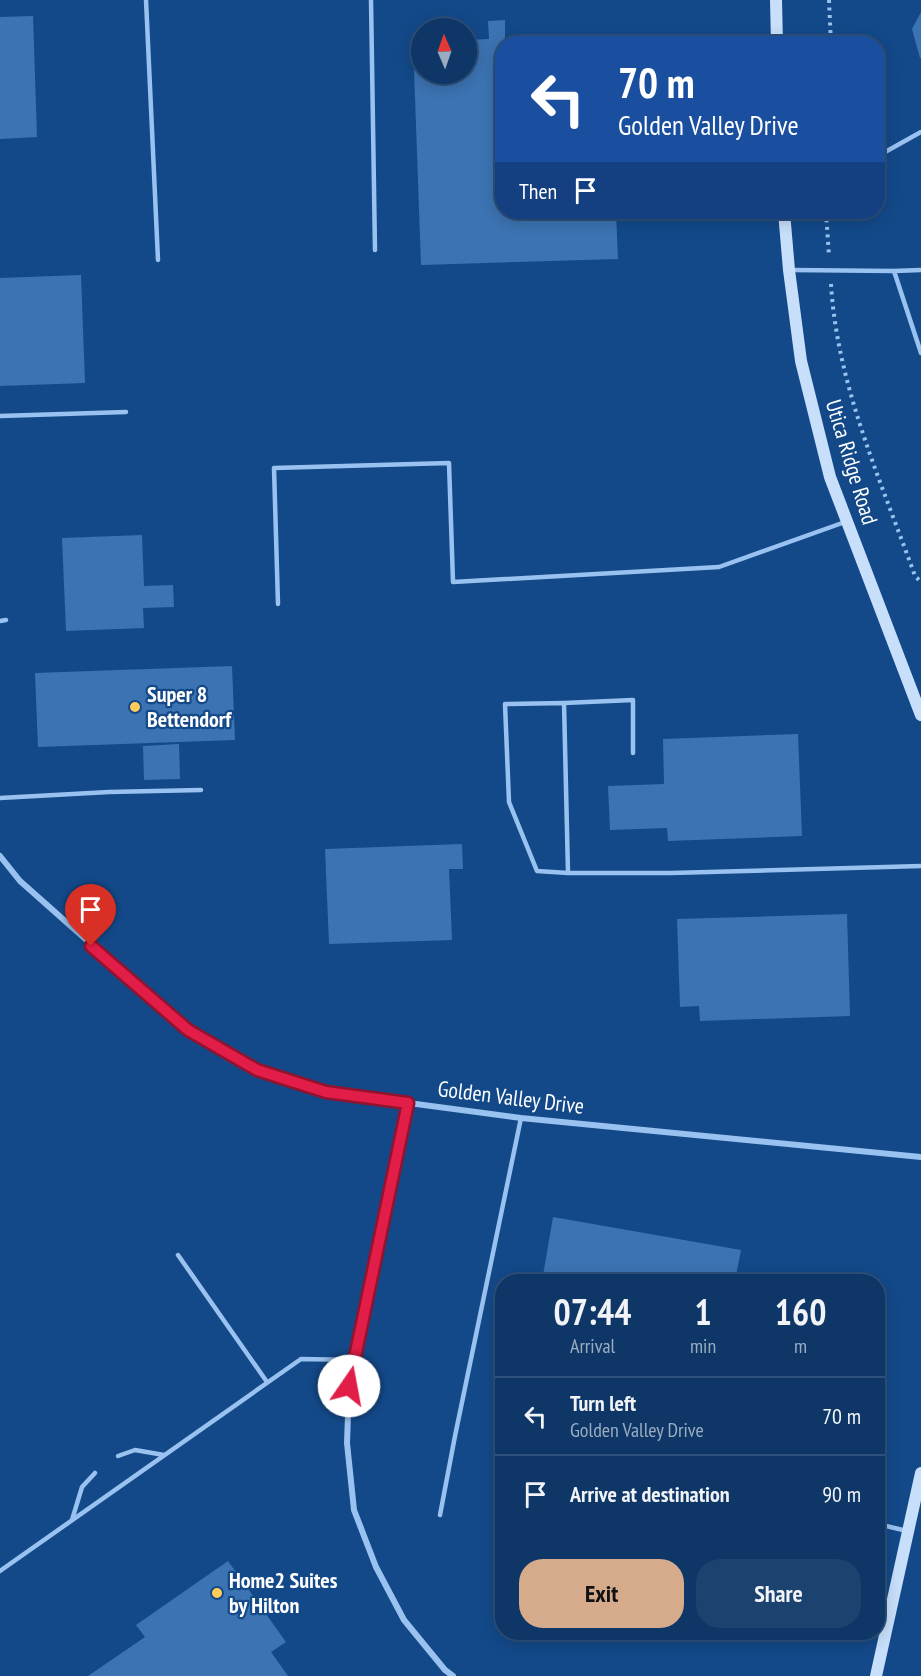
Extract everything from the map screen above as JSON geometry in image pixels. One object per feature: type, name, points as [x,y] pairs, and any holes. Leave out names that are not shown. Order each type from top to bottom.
[{"type":"main road","points":[[776,0],[777,36]]},
{"type":"main road","name":"Utica Ridge Road","points":[[785,219],[801,361],[830,477],[917,692],[921,715]]},
{"type":"main road","points":[[885,1634],[921,1473]]},
{"type":"main road","points":[[876,1676],[884,1640]]},
{"type":"street","name":"Golden Valley Drive","points":[[0,856],[20,882],[188,1030],[257,1070],[326,1092],[521,1118],[921,1157]]},
{"type":"street","points":[[408,1103],[349,1386],[347,1443],[354,1510],[376,1567],[404,1620],[445,1670],[453,1676]]},
{"type":"lane","points":[[146,0],[158,260]]},
{"type":"lane","points":[[372,0],[375,250]]},
{"type":"lane","points":[[885,152],[921,132]]},
{"type":"lane","points":[[789,270],[921,270]]},
{"type":"lane","points":[[894,271],[921,353]]},
{"type":"lane","points":[[0,416],[126,411]]},
{"type":"lane","points":[[278,604],[274,468],[449,463],[453,582],[719,567],[847,521]]},
{"type":"lane","points":[[633,753],[633,700],[505,704],[509,802],[537,871],[671,873],[921,866]]},
{"type":"lane","points":[[564,703],[568,873]]},
{"type":"lane","points":[[0,798],[201,790]]},
{"type":"lane","points":[[440,1515],[521,1118]]},
{"type":"lane","points":[[178,1255],[267,1382]]},
{"type":"lane","points":[[0,1571],[301,1359],[355,1360]]},
{"type":"lane","points":[[118,1456],[135,1450],[164,1455]]},
{"type":"lane","points":[[72,1520],[82,1487],[95,1473]]},
{"type":"lane","points":[[885,1526],[907,1531]]},
{"type":"path","points":[[829,0],[831,36]]},
{"type":"path","points":[[826,219],[833,319],[858,417],[915,576],[921,582]]},
{"type":"building","points":[[921,12],[921,58],[920,58],[912,29]]},
{"type":"building","points":[[33,16],[37,137],[0,139],[0,17]]},
{"type":"building","points":[[505,20],[505,36],[495,36],[495,219],[616,219],[618,259],[421,265],[415,84],[477,84],[477,40],[489,39],[488,21]]},
{"type":"building","points":[[81,275],[85,383],[0,386],[0,278]]},
{"type":"building","points":[[142,535],[144,586],[173,585],[174,607],[143,608],[144,628],[66,631],[62,538]]},
{"type":"building","name":"Super 8 Bettendorf","points":[[232,666],[235,740],[38,747],[35,673]]},
{"type":"building","points":[[798,734],[802,836],[668,841],[667,828],[610,830],[608,786],[664,784],[663,739]]},
{"type":"building","points":[[179,744],[180,779],[144,780],[143,746]]},
{"type":"building","points":[[462,844],[463,869],[449,869],[452,940],[329,944],[325,849]]},
{"type":"building","points":[[847,914],[850,1016],[700,1021],[699,1006],[680,1007],[677,919]]},
{"type":"building","points":[[553,1217],[741,1250],[736,1274],[543,1274]]},
{"type":"building","name":"Home2 Suites by Hilton","points":[[228,1561],[286,1642],[271,1652],[288,1676],[88,1676],[145,1637],[136,1625]]},
{"type":"place","name":"Super 8 Bettendorf","points":[[135,707]]},
{"type":"place","name":"Home2 Suites by Hilton","points":[[217,1593]]},
{"type":"route","points":[[91,946],[188,1030],[257,1070],[326,1092],[408,1103],[349,1386]]}]
